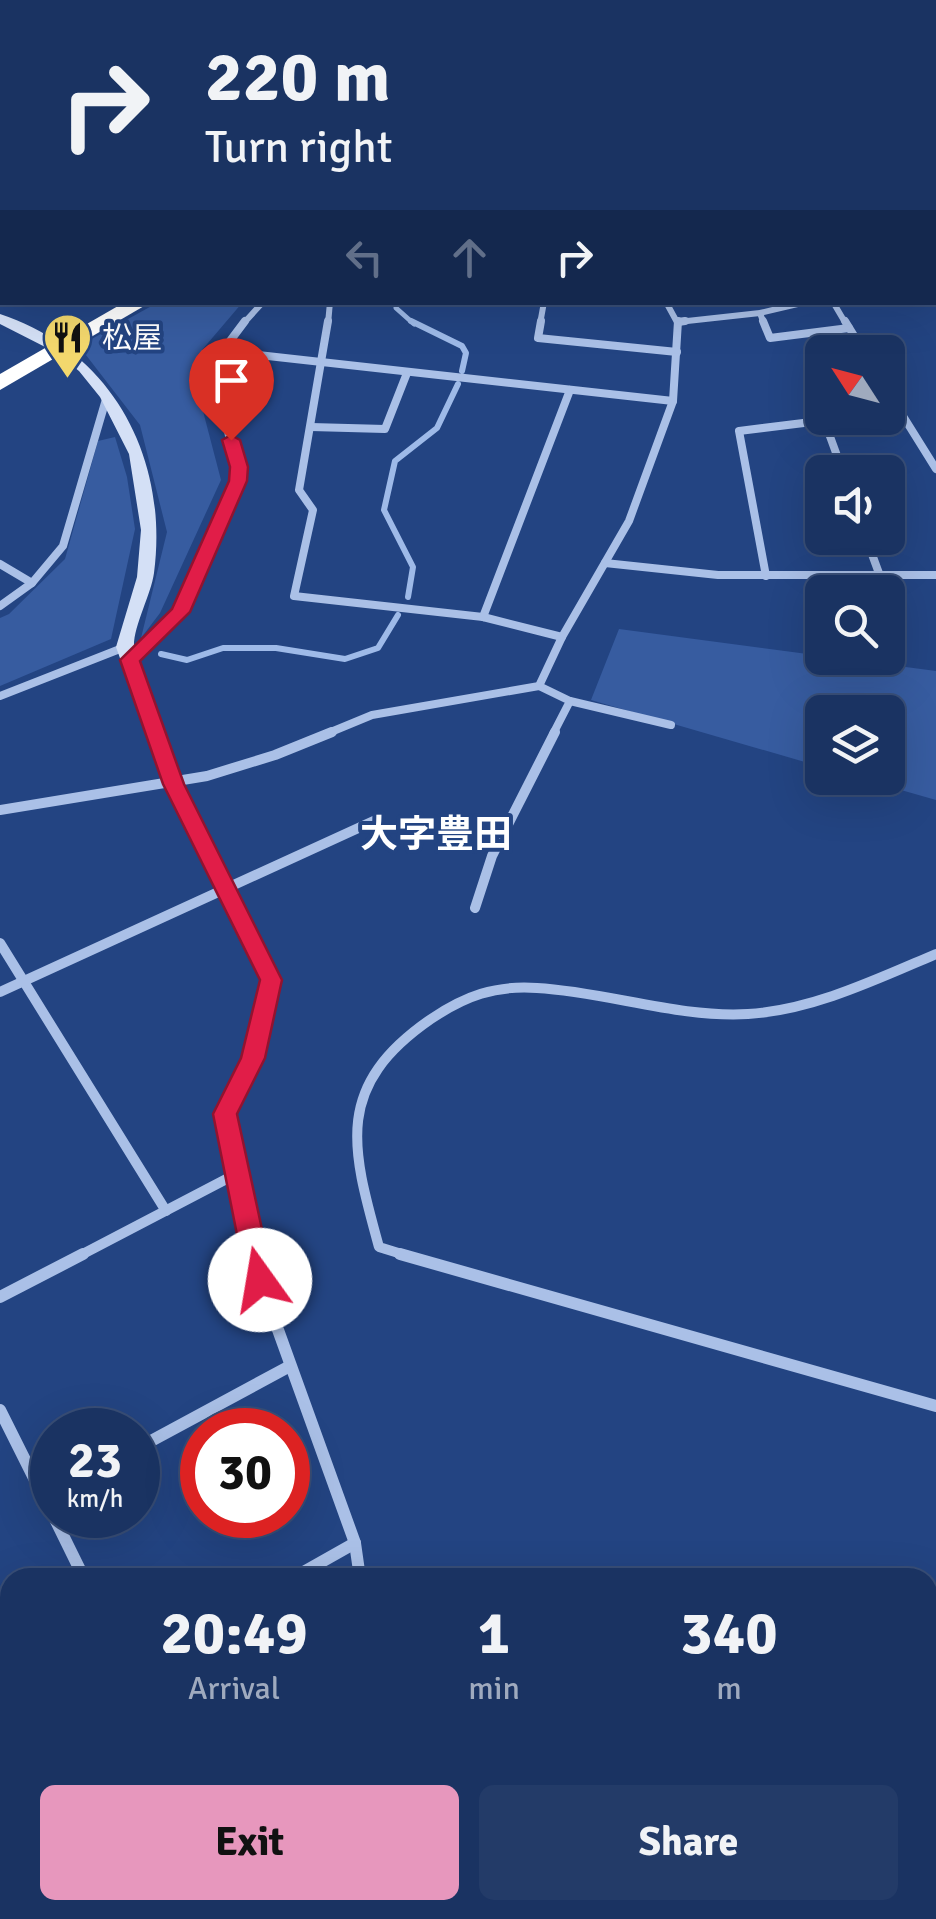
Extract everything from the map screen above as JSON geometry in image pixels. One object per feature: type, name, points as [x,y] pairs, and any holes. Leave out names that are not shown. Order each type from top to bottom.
[{"type":"highway","points":[[0,384],[106,305]]},
{"type":"highway","points":[[0,365],[135,305]]},
{"type":"street","points":[[0,696],[127,654],[180,612],[238,481],[239,467],[215,387],[222,351],[260,305]]},
{"type":"street","points":[[330,305],[323,364],[299,490],[313,510],[294,596],[483,617],[562,636]]},
{"type":"street","points":[[544,305],[538,338],[677,352]]},
{"type":"street","points":[[539,686],[562,636],[629,521],[673,401],[678,322],[668,305]]},
{"type":"street","points":[[678,322],[760,313],[793,305]]},
{"type":"street","points":[[835,305],[853,335]]},
{"type":"street","points":[[760,313],[770,338],[849,328]]},
{"type":"street","points":[[0,318],[52,345],[84,368],[107,396],[137,454],[149,530],[145,577],[127,654],[174,784],[271,980],[253,1058],[225,1114],[260,1280],[355,1542],[359,1568]]},
{"type":"street","points":[[222,351],[673,401]]},
{"type":"street","points":[[312,427],[386,429],[407,372]]},
{"type":"street","points":[[483,617],[570,390]]},
{"type":"street","points":[[0,606],[32,583],[64,546],[107,396]]},
{"type":"street","points":[[905,421],[936,469]]},
{"type":"street","points":[[766,576],[739,431],[805,422]]},
{"type":"street","points":[[605,563],[805,576]]},
{"type":"street","points":[[0,564],[32,583]]},
{"type":"street","points":[[905,576],[936,575]]},
{"type":"street","points":[[0,810],[174,784],[275,756],[372,715],[539,686],[570,701],[671,725]]},
{"type":"street","points":[[476,908],[492,856],[570,701]]},
{"type":"street","points":[[0,992],[378,819]]},
{"type":"street","points":[[0,943],[166,1211]]},
{"type":"street","points":[[936,954],[849,990],[753,1014],[710,1014],[621,997],[502,986],[454,1002],[389,1050],[366,1088],[354,1144],[379,1247],[529,1295],[703,1339],[936,1406]]},
{"type":"street","points":[[0,1297],[236,1174]]},
{"type":"street","points":[[160,1436],[290,1366]]},
{"type":"street","points":[[0,1410],[30,1464]]},
{"type":"street","points":[[64,1538],[79,1568]]},
{"type":"street","points":[[310,1568],[355,1542]]},
{"type":"shaded area","points":[[153,305],[240,305],[202,350],[198,392],[221,480],[160,613],[141,638],[167,532],[140,425],[79,346]]},
{"type":"shaded area","points":[[115,437],[127,477],[135,529],[111,639],[0,686],[0,618],[9,614],[65,559],[98,441]]},
{"type":"shaded area","points":[[619,629],[805,654],[805,675],[905,675],[905,667],[936,671],[936,800],[905,791],[905,695],[805,695],[805,762],[591,700]]},
{"type":"waterway","points":[[396,305],[414,324]]},
{"type":"waterway","points":[[411,321],[462,346],[466,353],[462,371]]},
{"type":"waterway","points":[[408,597],[413,567],[384,510],[395,461],[437,428],[458,384]]},
{"type":"waterway","points":[[161,654],[187,660],[223,648],[276,648],[345,659],[378,648],[398,615]]},
{"type":"place","name":"松屋","points":[[67,380]]},
{"type":"district","name":"大字豊田","points":[[436,834]]},
{"type":"route","points":[[231,440],[239,467],[238,481],[180,612],[130,660],[174,784],[271,980],[253,1058],[225,1114],[260,1280]]}]
